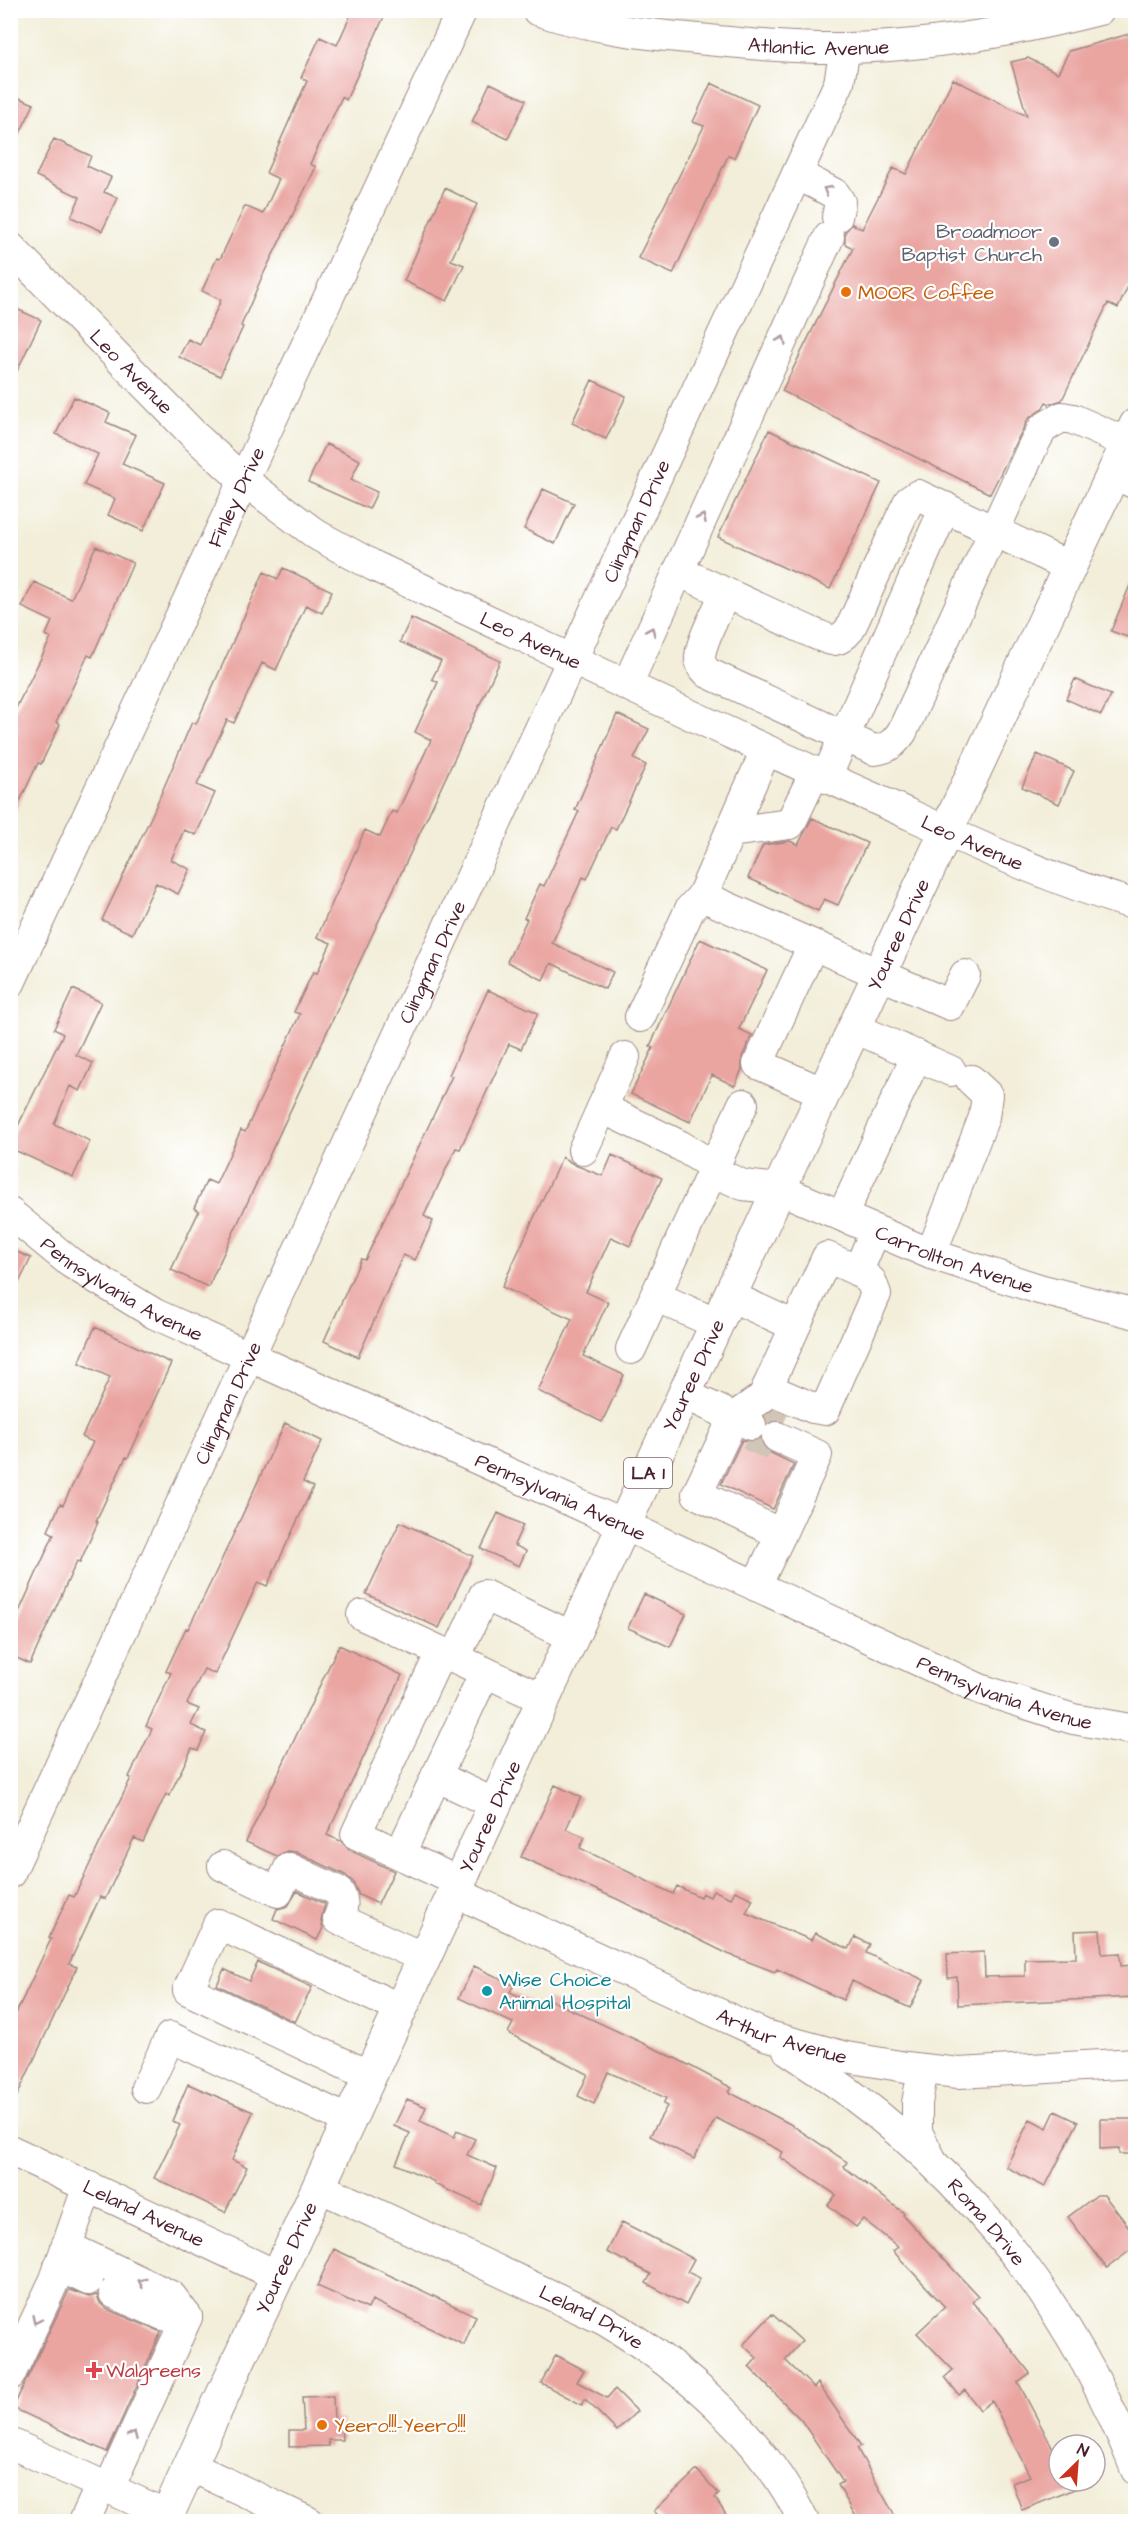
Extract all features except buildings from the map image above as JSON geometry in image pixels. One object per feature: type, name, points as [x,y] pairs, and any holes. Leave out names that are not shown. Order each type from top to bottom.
[{"type":"main road","name":"Youree Drive","points":[[166,2518],[684,1394],[1070,567],[1124,479],[1131,434]]},
{"type":"street","name":"Finley Drive","points":[[10,983],[462,10]]},
{"type":"street","name":"Atlantic Avenue","points":[[537,10],[603,28],[652,22],[768,45],[845,48],[929,42],[1092,11]]},
{"type":"street","name":"Clingman Drive","points":[[10,1873],[251,1358],[839,83],[845,48]]},
{"type":"street","points":[[627,685],[833,227],[840,202],[835,194],[797,174]]},
{"type":"street","name":"Leo Avenue","points":[[10,247],[196,437],[243,480],[317,535],[374,566],[821,775],[1031,868],[1095,893],[1136,905]]},
{"type":"street","points":[[725,593],[702,648],[699,658],[702,668],[708,673],[874,750],[884,749],[894,743],[902,732],[1043,428],[1062,417],[1131,434]]},
{"type":"street","points":[[678,571],[813,633],[833,641],[842,639],[850,629],[909,501],[918,495],[1070,567]]},
{"type":"street","points":[[730,832],[790,824],[844,736],[945,507]]},
{"type":"street","points":[[640,1017],[690,909],[702,896],[766,750]]},
{"type":"street","points":[[702,896],[950,1005],[965,975]]},
{"type":"street","points":[[813,945],[758,1064],[824,1093]]},
{"type":"street","points":[[855,1028],[955,1070],[987,1095],[984,1117],[931,1254]]},
{"type":"street","points":[[583,1150],[625,1057]]},
{"type":"street","points":[[842,1216],[955,1070]]},
{"type":"street","points":[[631,1349],[743,1104]]},
{"type":"street","name":"Carrollton Avenue","points":[[602,1108],[681,1146],[715,1167],[723,1176],[743,1185],[779,1189],[931,1254],[1039,1289],[1136,1314]]},
{"type":"street","name":"Pennsylvania Avenue","points":[[10,1213],[46,1244],[108,1287],[155,1314],[624,1525],[980,1689],[1014,1702],[1073,1719],[1136,1730]]},
{"type":"street","points":[[858,1271],[875,1231]]},
{"type":"street","points":[[767,1388],[813,1408],[825,1410],[876,1294],[871,1281],[858,1271],[827,1257],[795,1326],[767,1388],[763,1397],[762,1430],[697,1494],[781,1534]]},
{"type":"street","points":[[655,1296],[795,1326]]},
{"type":"street","points":[[684,1394],[817,1455],[756,1586]]},
{"type":"street","points":[[448,1655],[484,1595],[573,1637]]},
{"type":"street","points":[[362,1615],[543,1700]]},
{"type":"street","name":"Arthur Avenue","points":[[448,1655],[356,1834],[400,1854],[457,1887],[765,2035],[846,2057],[923,2070],[980,2072],[1136,2063]]},
{"type":"street","points":[[400,1854],[485,1672]]},
{"type":"street","points":[[436,1776],[495,1804]]},
{"type":"street","points":[[223,1866],[278,1892],[289,1868],[299,1872],[338,1891],[343,1898],[344,1907],[338,1918],[424,1958]]},
{"type":"street","points":[[370,2076],[188,1990],[218,1924],[401,2009]]},
{"type":"street","name":"Roma Drive","points":[[765,2035],[871,2107],[933,2162],[979,2209],[1036,2283],[1084,2360],[1104,2398],[1136,2470]]},
{"type":"street","points":[[146,2088],[170,2037],[350,2121]]},
{"type":"street","points":[[923,2070],[917,2103],[917,2132],[933,2162]]},
{"type":"street","name":"Leland Avenue","points":[[10,2150],[278,2276]]},
{"type":"street","points":[[10,2375],[63,2256],[88,2186]]},
{"type":"street","name":"Leland Drive","points":[[319,2187],[604,2320],[632,2337],[683,2374],[730,2419],[767,2462],[804,2522]]},
{"type":"street","points":[[63,2256],[88,2280]]},
{"type":"street","points":[[63,2256],[171,2296],[187,2317]]},
{"type":"street","points":[[114,2293],[163,2316],[187,2317]]},
{"type":"street","points":[[84,2522],[105,2486],[187,2317]]},
{"type":"street","points":[[10,2443],[105,2486],[166,2518]]},
{"type":"street","points":[[190,2466],[309,2522]]},
{"type":"tunnel","points":[[758,1416],[782,1427]]},
{"type":"tunnel","points":[[749,1435],[773,1446]]},
{"type":"place","name":"Broadmoor Baptist Church","points":[[1054,242]]},
{"type":"place","name":"MOOR Coffee","points":[[846,292]]},
{"type":"place","name":"Wise Choice Animal Hospital","points":[[487,1991]]},
{"type":"place","name":"Walgreens","points":[[94,2370]]},
{"type":"place","name":"Yeero!!!-Yeero!!!","points":[[322,2425]]}]
